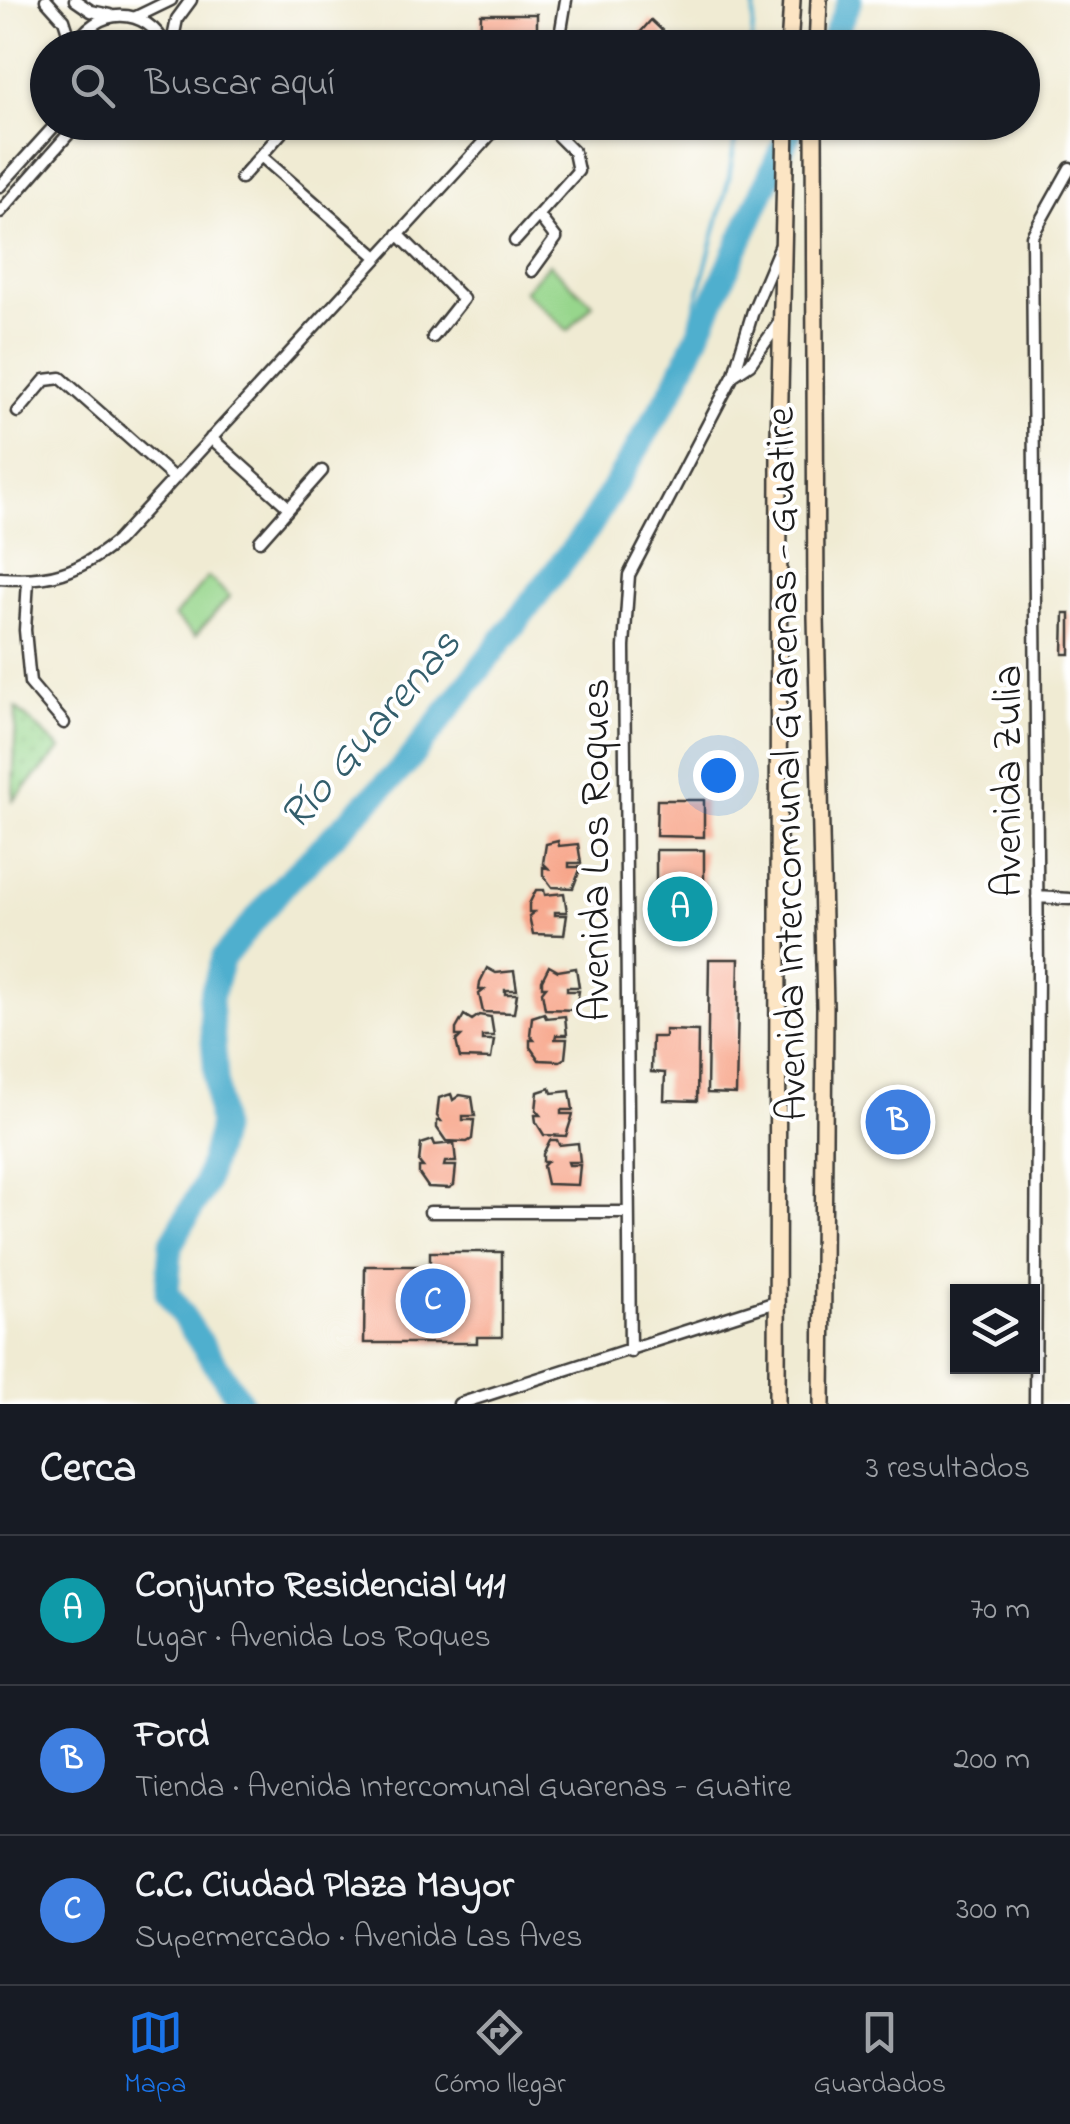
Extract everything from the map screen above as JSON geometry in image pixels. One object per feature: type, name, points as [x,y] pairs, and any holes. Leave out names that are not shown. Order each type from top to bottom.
[{"type":"main road","points":[[790,30],[792,0]]},
{"type":"main road","points":[[818,30],[820,0]]},
{"type":"main road","name":"Avenida Intercomunal Guarenas - Guatire","points":[[777,1404],[781,320],[785,140]]},
{"type":"main road","name":"Avenida Intercomunal Guarenas - Guatire","points":[[814,140],[816,599],[825,1008],[822,1404]]},
{"type":"street","points":[[46,0],[68,30]]},
{"type":"street","points":[[75,0],[92,12],[136,17],[171,0]]},
{"type":"street","points":[[174,30],[191,0]]},
{"type":"street","points":[[561,30],[566,0]]},
{"type":"street","points":[[86,30],[111,16]]},
{"type":"street","points":[[136,17],[156,30]]},
{"type":"street","points":[[0,186],[42,140]]},
{"type":"street","points":[[0,212],[63,140]]},
{"type":"street","points":[[240,178],[274,140]]},
{"type":"street","points":[[0,578],[52,579],[92,562],[485,140]]},
{"type":"street","points":[[515,242],[580,163],[560,140]]},
{"type":"street","points":[[260,156],[377,257]]},
{"type":"street","name":"Avenida Zulia","points":[[1035,1404],[1038,897],[1032,236],[1070,168]]},
{"type":"street","points":[[532,270],[556,238],[538,216]]},
{"type":"street","points":[[398,234],[460,292],[462,304],[433,338]]},
{"type":"street","name":"Avenida Los Roques","points":[[630,1352],[624,647],[629,575],[734,374],[747,328],[782,243]]},
{"type":"street","name":"Avenida Los Roques","points":[[734,374],[750,364],[781,320]]},
{"type":"street","points":[[18,412],[45,380],[61,378],[174,478]]},
{"type":"street","points":[[210,438],[289,508]]},
{"type":"street","points":[[260,541],[322,471]]},
{"type":"street","points":[[28,580],[25,630],[30,682],[64,723]]},
{"type":"street","points":[[1038,897],[1070,899]]},
{"type":"street","points":[[430,1212],[628,1212]]},
{"type":"street","points":[[459,1404],[776,1302]]},
{"type":"green space","points":[[549,264],[593,304],[568,331],[524,291]]},
{"type":"green space","points":[[208,577],[230,596],[195,636],[174,617]]},
{"type":"green space","points":[[16,708],[61,749],[13,801]]},
{"type":"building","points":[[481,14],[537,14],[537,30],[481,30]]},
{"type":"building","points":[[651,20],[662,30],[642,30]]},
{"type":"building","points":[[1064,613],[1070,613],[1070,654],[1063,654]]},
{"type":"building","points":[[657,800],[704,800],[704,837],[656,836]]},
{"type":"building","points":[[558,841],[559,846],[578,844],[581,863],[569,863],[569,867],[581,867],[573,888],[552,887],[543,875],[543,867],[548,868],[543,863],[546,844]]},
{"type":"building","points":[[656,850],[704,850],[704,887],[656,886]]},
{"type":"building","points":[[536,890],[544,890],[545,895],[564,893],[567,912],[555,915],[567,915],[564,935],[533,934],[529,916],[534,912],[529,912],[529,904]]},
{"type":"building","points":[[656,890],[704,891],[704,927],[656,927]]},
{"type":"building","points":[[709,959],[739,959],[736,1094],[707,1093]]},
{"type":"building","points":[[549,966],[558,971],[576,968],[579,987],[567,987],[567,991],[579,991],[576,1010],[545,1009],[542,992],[546,987],[542,987],[542,980]]},
{"type":"building","points":[[487,968],[496,973],[514,971],[517,990],[505,990],[505,994],[517,994],[514,1013],[483,1012],[479,994],[484,990],[479,990]]},
{"type":"building","points":[[544,1013],[546,1018],[565,1016],[567,1035],[556,1035],[555,1039],[567,1039],[565,1058],[560,1061],[539,1060],[530,1047],[530,1040],[534,1040],[530,1035],[532,1017]]},
{"type":"building","points":[[464,1015],[472,1020],[479,1015],[491,1017],[494,1036],[482,1036],[482,1040],[494,1040],[491,1059],[460,1058],[456,1041],[461,1036],[456,1036],[456,1029]]},
{"type":"building","points":[[665,1030],[698,1031],[697,1101],[664,1100],[665,1073],[651,1072],[652,1037],[665,1037]]},
{"type":"building","points":[[550,1088],[552,1093],[570,1091],[573,1110],[561,1110],[561,1114],[573,1114],[566,1136],[544,1135],[536,1122],[535,1115],[540,1115],[536,1110],[538,1092]]},
{"type":"building","points":[[451,1094],[453,1100],[460,1095],[472,1097],[475,1116],[463,1116],[463,1120],[474,1120],[472,1139],[467,1142],[446,1141],[437,1128],[437,1121],[441,1121],[437,1116],[439,1098]]},
{"type":"building","points":[[433,1140],[435,1145],[454,1143],[456,1162],[445,1162],[444,1166],[456,1166],[454,1185],[449,1188],[428,1187],[419,1174],[419,1167],[423,1167],[419,1162],[421,1144]]},
{"type":"building","points":[[550,1140],[557,1140],[559,1145],[578,1143],[580,1162],[568,1162],[580,1165],[578,1185],[547,1184],[543,1154]]},
{"type":"building","points":[[430,1252],[502,1252],[502,1337],[477,1337],[477,1343],[364,1343],[365,1266],[430,1266]]},
{"type":"waterway","points":[[752,30],[755,0]]},
{"type":"waterway","name":"Río Guarenas","points":[[837,30],[850,0]]},
{"type":"waterway","points":[[674,387],[729,178],[735,140]]},
{"type":"waterway","name":"Río Guarenas","points":[[242,1404],[167,1292],[171,1244],[205,1185],[220,1130],[210,1000],[223,958],[284,885],[405,765],[589,528],[674,387],[786,140]]},
{"type":"place","name":"Conjunto Residencial 411","points":[[680,909]]},
{"type":"place","name":"Ford","points":[[898,1122]]},
{"type":"place","name":"C.C. Ciudad Plaza Mayor","points":[[433,1301]]}]
